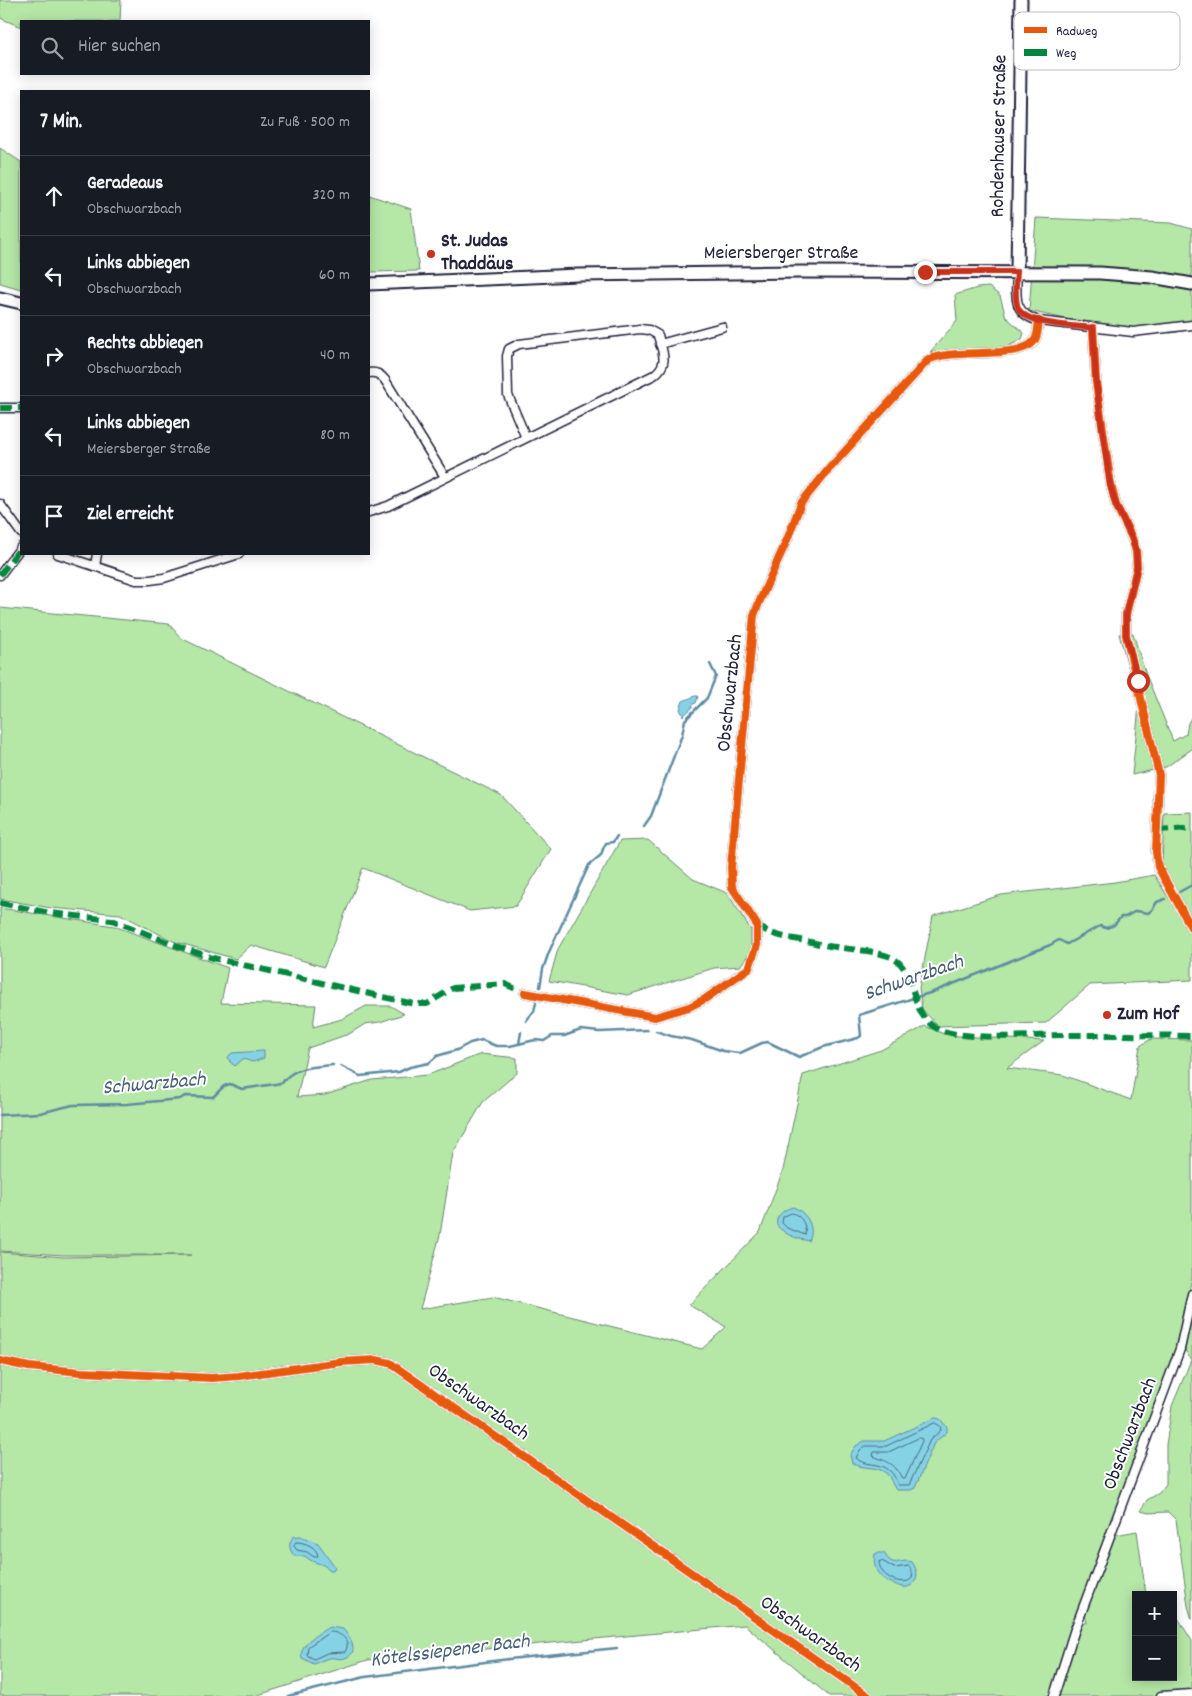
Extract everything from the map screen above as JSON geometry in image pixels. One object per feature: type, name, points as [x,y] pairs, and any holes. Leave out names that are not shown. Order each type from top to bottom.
[{"type":"main road","name":"Rohdenhauser Straße","points":[[1017,272],[1020,70]]},
{"type":"main road","name":"Meiersberger Straße","points":[[370,284],[669,273],[1017,272],[1127,274],[1192,284]]},
{"type":"main road","points":[[0,298],[20,303]]},
{"type":"street","points":[[1017,272],[1016,300],[1018,308],[1028,318],[1039,321],[1133,332],[1192,325]]},
{"type":"street","name":"Obschwarzbach","points":[[525,993],[655,1018],[705,999],[749,968],[757,945],[757,925],[732,887],[731,867],[754,615],[801,503],[828,470],[928,360],[942,355],[1019,350],[1035,340],[1039,321]]},
{"type":"street","points":[[660,344],[722,327]]},
{"type":"street","points":[[1093,328],[1096,382],[1110,485],[1116,505],[1132,538],[1136,551],[1137,567],[1126,614],[1126,635],[1160,775],[1156,852],[1158,867],[1192,929]]},
{"type":"street","points":[[370,512],[388,506],[654,375],[662,369],[664,359],[658,335],[649,330],[640,329],[518,344],[509,349],[507,356],[508,395],[526,438]]},
{"type":"street","points":[[370,373],[380,374],[385,380],[445,477]]},
{"type":"street","points":[[0,408],[20,408]]},
{"type":"street","points":[[0,504],[20,532]]},
{"type":"street","points":[[0,575],[20,548]]},
{"type":"street","points":[[61,555],[136,580],[164,578],[223,556]]},
{"type":"street","points":[[95,566],[97,555]]},
{"type":"street","name":"Obschwarzbach","points":[[1054,1696],[1074,1632],[1180,1349],[1192,1294]]},
{"type":"street","name":"Obschwarzbach","points":[[0,1361],[29,1367],[81,1372],[212,1378],[341,1362],[376,1360],[390,1363],[868,1696]]},
{"type":"street","points":[[1161,1696],[1192,1694]]},
{"type":"green space","points":[[0,0],[121,0],[120,20],[20,20],[20,27],[0,18]]},
{"type":"green space","points":[[0,148],[20,161],[20,289],[0,283]]},
{"type":"green space","points":[[370,195],[411,209],[419,271],[370,272]]},
{"type":"green space","points":[[1036,218],[1171,223],[1192,229],[1192,329],[1171,333],[1079,322],[1029,311]]},
{"type":"green space","points":[[989,287],[1000,296],[1006,317],[1024,333],[1022,339],[1005,348],[930,352],[957,321],[955,295],[977,288]]},
{"type":"green space","points":[[0,608],[169,624],[181,638],[501,795],[551,849],[516,906],[470,911],[363,868],[324,967],[251,945],[236,959],[173,941],[120,914],[51,908],[0,899]]},
{"type":"green space","points":[[1133,633],[1145,672],[1173,741],[1186,734],[1188,723],[1192,716],[1192,749],[1166,767],[1132,775],[1139,706],[1119,634]]},
{"type":"green space","points":[[1192,812],[1192,918],[1162,866],[1164,813]]},
{"type":"green space","points":[[648,840],[693,879],[727,893],[751,930],[751,951],[740,966],[714,968],[628,995],[549,981],[558,949],[620,841]]},
{"type":"green space","points":[[1154,875],[1192,934],[1192,980],[1090,985],[1046,1023],[938,1026],[922,1009],[919,988],[933,916],[1001,895],[1115,882]]},
{"type":"green space","points":[[0,908],[114,926],[228,968],[221,1003],[316,1005],[313,1027],[342,1019],[366,1006],[391,1006],[404,1014],[380,1022],[365,1024],[349,1034],[308,1048],[297,1097],[325,1095],[372,1080],[428,1075],[481,1054],[517,1058],[517,1073],[483,1102],[453,1153],[440,1235],[420,1309],[493,1297],[702,1349],[726,1327],[689,1305],[760,1232],[783,1170],[803,1075],[881,1050],[925,1026],[944,1034],[959,1036],[1044,1041],[1007,1068],[1063,1075],[1131,1100],[1140,1046],[1151,1039],[1192,1040],[1192,1278],[1176,1348],[1079,1611],[1071,1621],[1087,1623],[1085,1613],[1115,1535],[1137,1531],[1145,1591],[1132,1591],[1132,1681],[1177,1681],[1177,1617],[1192,1641],[1192,1696],[829,1696],[745,1625],[368,1660],[255,1696],[0,1696],[0,1252],[64,1257],[191,1255],[64,1255],[0,1251]]},
{"type":"green space","points":[[1192,1305],[1192,1620],[1188,1606],[1176,1520],[1168,1512],[1149,1513],[1140,1511],[1147,1500],[1159,1493],[1166,1484],[1166,1445],[1172,1406],[1191,1360],[1185,1350]]},
{"type":"water","points":[[698,696],[696,703],[683,716],[680,709],[683,701]]},
{"type":"water","points":[[264,1051],[264,1058],[253,1062],[243,1059],[235,1066],[228,1057],[232,1053]]},
{"type":"water","points":[[793,1207],[806,1216],[811,1230],[809,1241],[789,1235],[779,1228],[777,1224],[778,1217],[784,1211]]},
{"type":"water","points":[[935,1418],[940,1419],[947,1427],[947,1432],[934,1443],[915,1488],[911,1490],[896,1490],[886,1473],[878,1469],[852,1463],[850,1455],[856,1446],[864,1441],[884,1441]]},
{"type":"water","points":[[300,1536],[318,1543],[335,1567],[333,1570],[311,1561],[305,1556],[294,1556],[290,1549],[290,1542],[293,1537]]},
{"type":"water","points":[[877,1553],[884,1553],[894,1562],[912,1562],[917,1574],[912,1585],[901,1587],[881,1577],[876,1569],[874,1560]]},
{"type":"water","points":[[329,1627],[343,1629],[352,1644],[353,1648],[350,1656],[343,1659],[329,1658],[314,1664],[302,1658],[303,1648],[306,1644]]},
{"type":"waterway","points":[[644,826],[651,816],[682,735],[685,720],[707,698],[716,676],[710,664]]},
{"type":"waterway","points":[[540,987],[543,969],[549,952],[589,865],[601,855],[606,843],[613,842],[617,836]]},
{"type":"waterway","name":"Schwarzbach","points":[[1179,892],[1192,885]]},
{"type":"waterway","name":"Schwarzbach","points":[[656,1031],[692,1040],[723,1051],[740,1053],[768,1042],[799,1057],[823,1047],[861,1036],[859,1015],[933,992],[1059,940],[1067,944],[1100,926],[1106,928],[1114,925],[1121,917],[1136,911],[1148,913],[1157,902],[1165,899]]},
{"type":"waterway","points":[[526,1021],[534,1011],[536,1003]]},
{"type":"waterway","name":"Schwarzbach","points":[[341,1066],[360,1076],[399,1072],[410,1067],[429,1063],[437,1056],[482,1040],[496,1046],[510,1046],[535,1040],[544,1041],[552,1036],[564,1036],[581,1030],[599,1032],[648,1030]]},
{"type":"waterway","points":[[519,1044],[521,1032]]},
{"type":"waterway","name":"Schwarzbach","points":[[0,1115],[40,1113],[73,1105],[127,1104],[180,1099],[185,1096],[213,1097],[224,1086],[230,1084],[242,1089],[282,1083],[287,1077],[298,1070],[333,1065]]},
{"type":"waterway","name":"Kötelssiepener Bach","points":[[288,1696],[365,1677],[617,1648]]},
{"type":"marked path","points":[[0,408],[20,408]]},
{"type":"marked path","points":[[0,575],[20,548]]},
{"type":"marked path","points":[[1157,830],[1192,828]]},
{"type":"marked path","points":[[0,903],[50,913],[112,920],[213,958],[414,1004],[427,1004],[453,988],[505,984],[525,993]]},
{"type":"marked path","points":[[757,925],[768,932],[780,936],[828,946],[875,952],[898,961],[909,979],[920,1011],[936,1028],[948,1032],[963,1035],[1000,1037],[1067,1035],[1192,1036]]},
{"type":"cycle path","points":[[525,993],[655,1017],[689,1007],[705,999],[749,968],[757,945],[757,925],[732,887],[731,867],[754,615],[801,503],[828,470],[928,360],[953,354],[1016,350],[1027,346],[1035,340],[1039,321]]},
{"type":"cycle path","points":[[1093,328],[1096,382],[1111,485],[1116,505],[1132,538],[1136,551],[1137,567],[1126,614],[1126,635],[1159,775],[1156,852],[1158,867],[1192,929]]},
{"type":"cycle path","points":[[0,1361],[29,1367],[81,1372],[212,1378],[341,1362],[376,1360],[390,1363],[868,1696]]},
{"type":"place","name":"St. Judas Thaddäus","points":[[431,254]]},
{"type":"place","name":"Zum Hof","points":[[1107,1015]]},
{"type":"route","points":[[925,272],[1017,272],[1016,300],[1018,308],[1028,318],[1093,328],[1096,382],[1110,485],[1116,505],[1132,538],[1136,551],[1137,567],[1126,614],[1126,635],[1138,681]]}]
